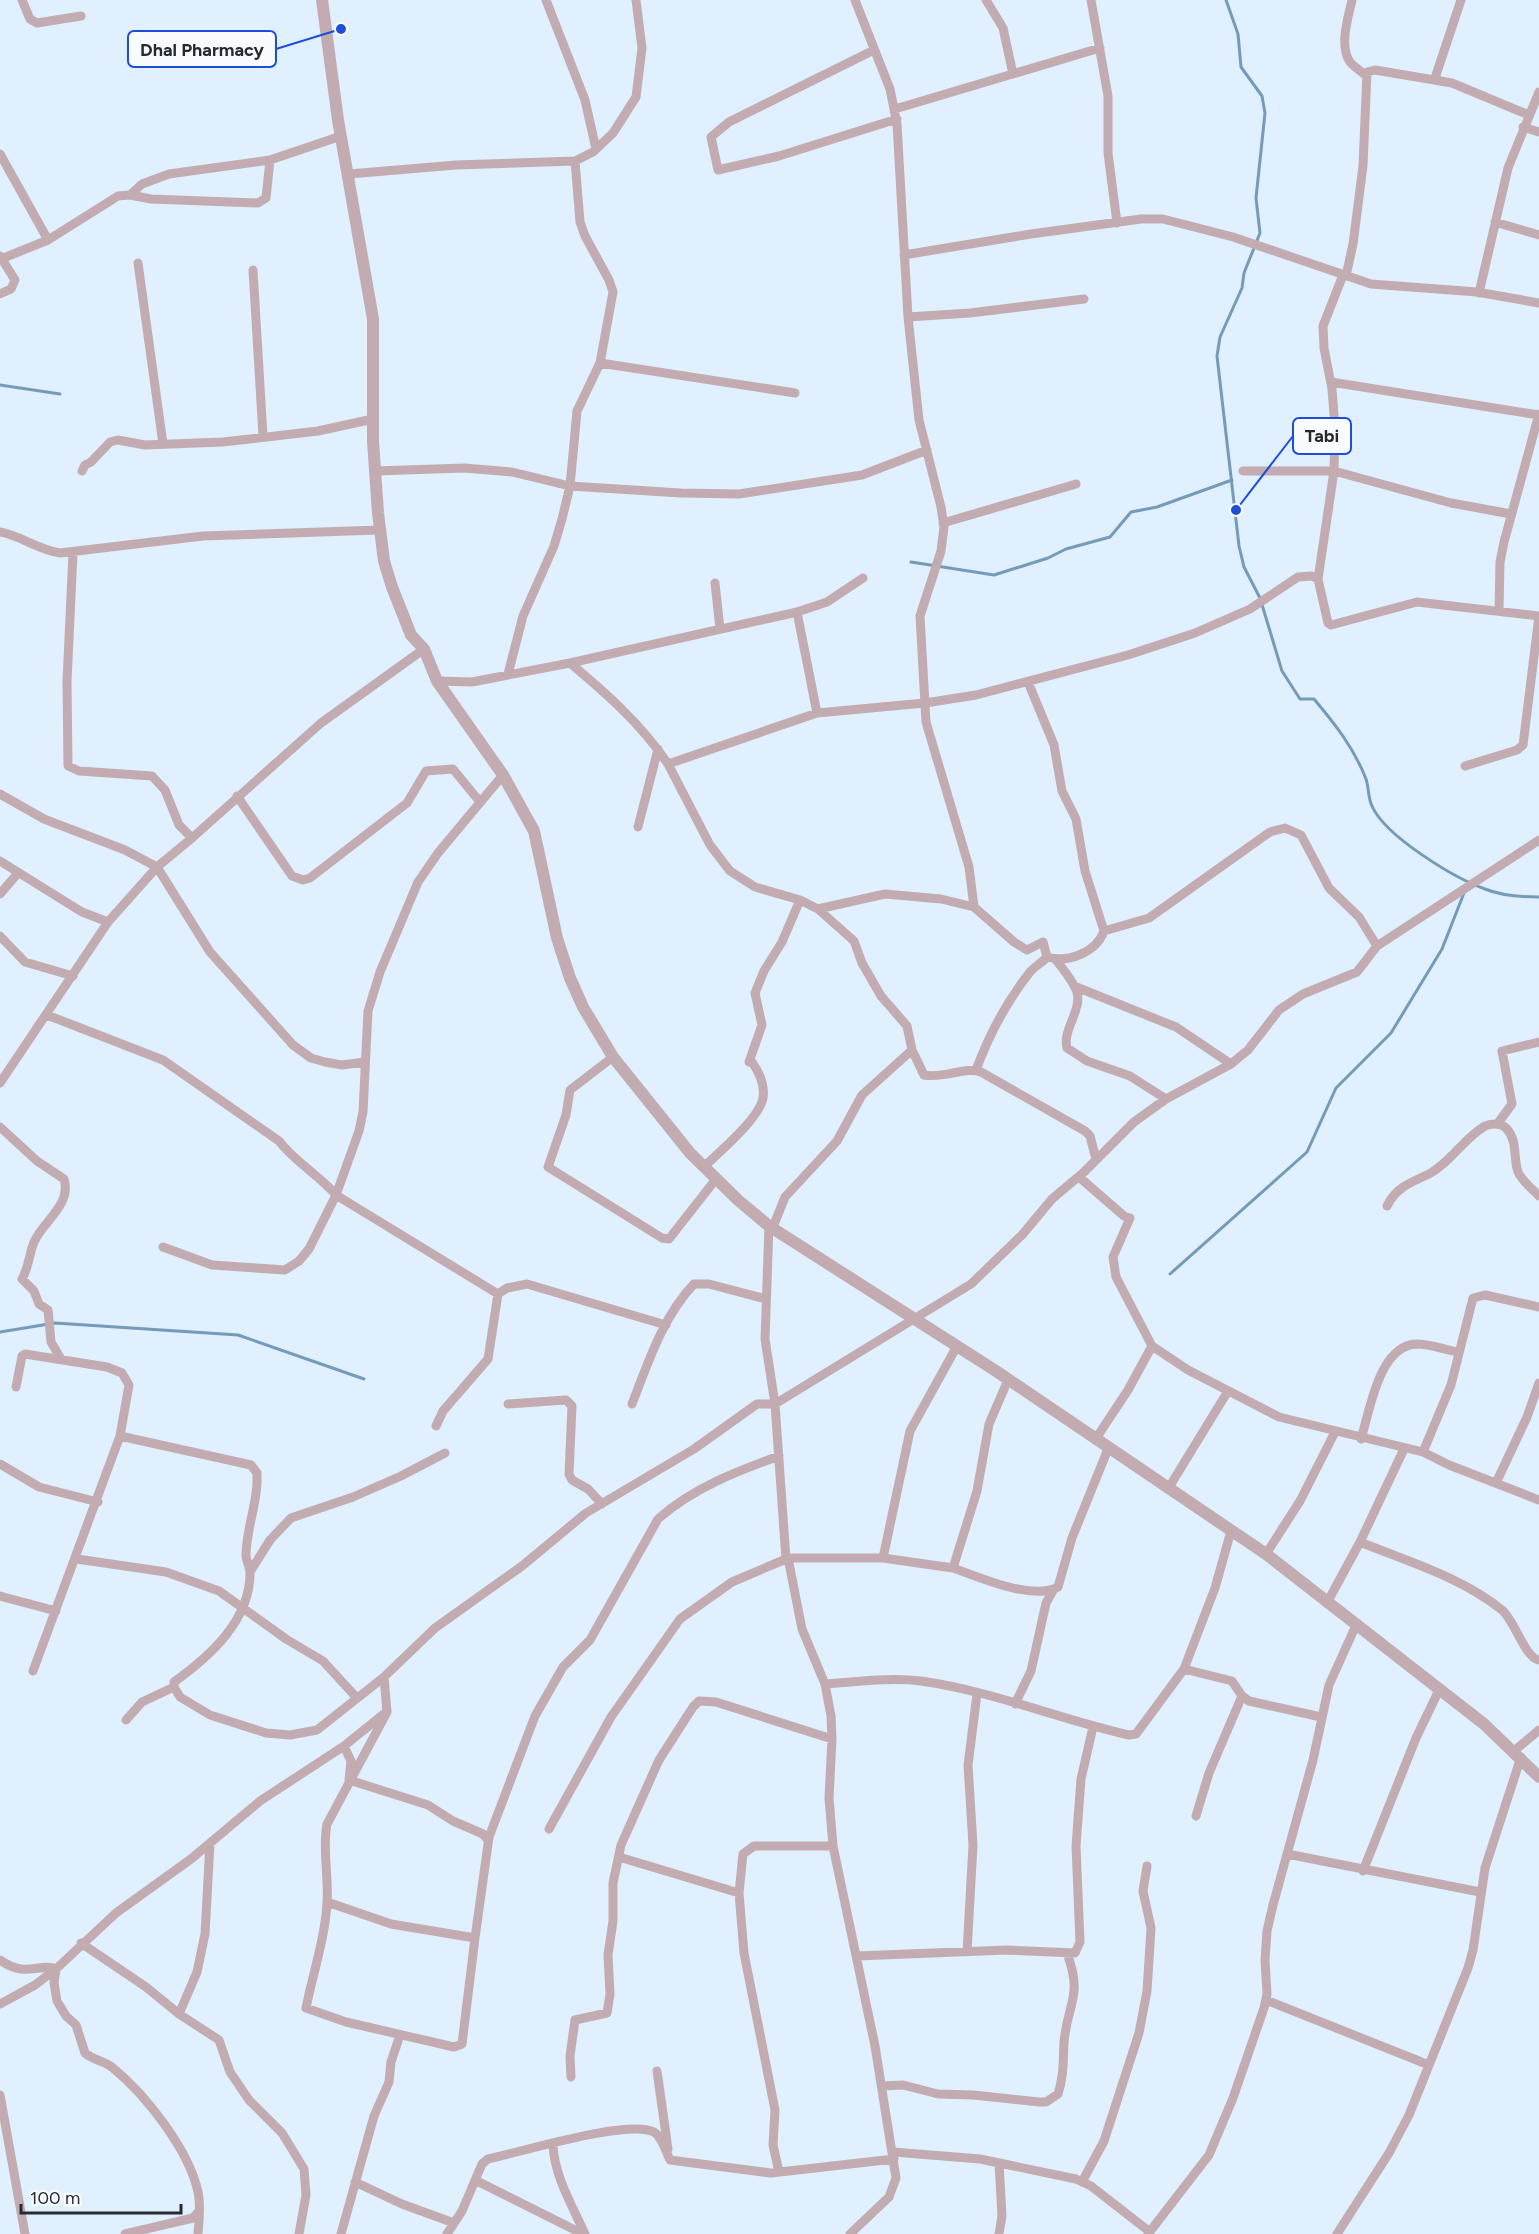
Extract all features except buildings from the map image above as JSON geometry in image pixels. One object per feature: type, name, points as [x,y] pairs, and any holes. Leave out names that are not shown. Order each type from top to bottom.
[{"type":"street","points":[[22,0],[30,18],[37,23],[81,16]]},
{"type":"street","points":[[322,0],[341,136],[373,319],[375,471],[384,561],[411,635],[424,649],[437,681],[503,775],[534,831],[547,898],[570,978],[582,1007],[614,1057],[704,1167],[769,1226],[957,1346],[1266,1554],[1440,1688],[1518,1754],[1539,1777]]},
{"type":"street","points":[[546,0],[585,100],[596,149]]},
{"type":"street","points":[[349,174],[456,165],[574,161],[596,149],[613,133],[636,97],[642,48],[636,0]]},
{"type":"street","points":[[855,0],[896,114],[908,317],[919,420],[943,524],[941,551],[920,616],[926,722],[951,798],[955,824],[969,867],[974,907]]},
{"type":"street","points":[[986,0],[1003,28],[1013,74]]},
{"type":"street","points":[[1091,0],[1108,96],[1108,153],[1117,223]]},
{"type":"street","points":[[1352,0],[1345,35],[1346,50],[1350,62],[1365,75]]},
{"type":"street","points":[[1434,78],[1461,0]]},
{"type":"street","points":[[874,50],[729,122],[711,137],[718,170],[779,156],[1013,74],[1100,48]]},
{"type":"street","points":[[1365,75],[1375,70],[1434,78],[1452,83],[1528,115]]},
{"type":"street","points":[[1365,75],[1363,166],[1353,244],[1345,275],[1323,326],[1334,420],[1334,471],[1318,579],[1328,622],[1331,625],[1417,602],[1539,616],[1523,745],[1517,750],[1465,766]]},
{"type":"street","points":[[1479,293],[1508,168],[1539,92]]},
{"type":"street","points":[[1523,128],[1539,132]]},
{"type":"street","points":[[130,195],[142,184],[169,174],[270,160],[341,136]]},
{"type":"street","points":[[0,154],[48,240]]},
{"type":"street","points":[[0,294],[11,289],[15,280],[1,257],[48,240],[118,196],[258,202],[266,198],[270,160]]},
{"type":"street","points":[[508,674],[523,616],[554,546],[570,486],[577,411],[600,363],[612,292],[609,280],[580,222],[574,161]]},
{"type":"street","points":[[904,255],[1032,234],[1163,219],[1183,222],[1385,287],[1479,293],[1539,303]]},
{"type":"street","points":[[1495,222],[1539,235]]},
{"type":"street","points":[[138,263],[164,444]]},
{"type":"street","points":[[254,270],[263,436]]},
{"type":"street","points":[[908,317],[970,313],[1084,299]]},
{"type":"street","points":[[600,363],[795,393]]},
{"type":"street","points":[[1331,382],[1539,415],[1500,562],[1499,611]]},
{"type":"street","points":[[82,471],[85,465],[91,462],[110,442],[131,441],[145,445],[223,442],[318,431],[374,419]]},
{"type":"street","points":[[375,471],[464,468],[512,472],[570,486],[681,494],[739,494],[862,475],[927,450]]},
{"type":"street","points":[[1243,471],[1334,471],[1451,503],[1511,514]]},
{"type":"street","points":[[943,524],[1076,484]]},
{"type":"street","points":[[0,532],[22,538],[48,552],[73,553],[203,536],[380,530]]},
{"type":"street","points":[[73,553],[67,681],[68,766],[79,771],[152,776],[165,790],[179,825],[192,838]]},
{"type":"street","points":[[668,764],[817,712],[925,703],[976,695],[1128,655],[1195,633],[1250,609],[1298,577],[1312,576],[1318,579]]},
{"type":"street","points":[[437,681],[472,682],[570,663],[796,612],[827,602],[863,578]]},
{"type":"street","points":[[715,584],[720,629]]},
{"type":"street","points":[[796,612],[817,712]]},
{"type":"street","points":[[0,1083],[108,922],[157,867],[321,723],[424,649]]},
{"type":"street","points":[[570,663],[612,698],[658,749],[710,846],[730,871],[755,887],[800,900],[818,909],[854,941],[862,963],[881,996],[907,1026],[912,1050],[924,1076],[945,1077],[976,1070],[1084,1131],[1090,1136],[1096,1159]]},
{"type":"street","points":[[976,1070],[988,1039],[1031,970],[1052,958],[1070,959],[1089,949],[1101,939],[1104,931],[1086,871],[1076,819],[1062,791],[1054,745],[1028,682]]},
{"type":"street","points":[[638,827],[658,749]]},
{"type":"street","points":[[237,796],[292,876],[303,880],[310,878],[407,803],[426,771],[453,769],[480,802]]},
{"type":"street","points":[[163,1247],[212,1265],[285,1270],[299,1261],[309,1249],[336,1195],[359,1131],[363,1112],[368,1011],[400,922],[418,882],[503,775]]},
{"type":"street","points":[[0,794],[44,819],[124,850],[157,867],[210,952],[293,1045],[311,1058],[325,1062],[342,1065],[365,1062]]},
{"type":"street","points":[[1104,931],[1149,918],[1270,832],[1285,828],[1296,830],[1301,836],[1329,888],[1359,917],[1377,946]]},
{"type":"street","points":[[445,1453],[382,1484],[291,1518],[270,1540],[250,1572],[242,1606],[226,1636],[201,1662],[174,1682],[174,1688],[180,1697],[210,1714],[266,1732],[290,1735],[317,1730],[384,1677],[435,1628],[522,1566],[578,1519],[694,1449],[757,1404],[775,1404],[916,1320],[971,1284],[1022,1235],[1052,1199],[1079,1177],[1134,1122],[1166,1099],[1231,1064],[1248,1050],[1279,1010],[1303,994],[1357,972],[1377,946],[1539,840]]},
{"type":"street","points":[[0,861],[82,912],[108,922]]},
{"type":"street","points":[[0,894],[18,873]]},
{"type":"street","points":[[818,909],[885,894],[941,899],[974,907],[1014,942],[1027,950],[1043,942],[1052,958],[1074,986],[1078,1002],[1067,1039],[1067,1048],[1087,1061],[1130,1076],[1166,1099]]},
{"type":"street","points":[[704,1167],[761,1105],[764,1091],[759,1074],[752,1062],[749,1062],[762,1025],[755,993],[764,971],[782,942],[800,900]]},
{"type":"street","points":[[0,936],[25,962],[72,976]]},
{"type":"street","points":[[1074,986],[1176,1027],[1231,1064]]},
{"type":"street","points":[[47,1015],[163,1060],[279,1141],[292,1157],[320,1177],[336,1195],[498,1294]]},
{"type":"street","points":[[1498,1124],[1512,1104],[1502,1051],[1531,1046],[1539,1042]]},
{"type":"street","points":[[769,1226],[775,1222],[784,1197],[837,1141],[862,1095],[912,1050]]},
{"type":"street","points":[[614,1057],[570,1090],[566,1115],[548,1167],[662,1238],[669,1239],[716,1179]]},
{"type":"street","points":[[1387,1206],[1391,1196],[1415,1178],[1430,1173],[1486,1125],[1498,1124],[1506,1128],[1514,1143],[1518,1172],[1537,1189]]},
{"type":"street","points":[[0,1127],[37,1161],[64,1179],[66,1185],[64,1198],[35,1240],[22,1279],[34,1291],[39,1305],[48,1310],[51,1342],[61,1359]]},
{"type":"street","points":[[1079,1177],[1124,1216],[1130,1218],[1113,1257],[1116,1277],[1152,1346],[1188,1370],[1279,1417],[1361,1439],[1423,1452],[1539,1500]]},
{"type":"street","points":[[769,1226],[765,1339],[775,1404],[787,1558],[802,1629],[825,1684],[832,1739],[829,1798],[833,1846],[882,2086],[896,2178],[889,2197],[850,2234]]},
{"type":"street","points":[[436,1426],[443,1411],[488,1359],[498,1294],[507,1288],[527,1284],[666,1325]]},
{"type":"street","points":[[632,1404],[651,1355],[666,1325],[682,1296],[694,1284],[709,1284],[766,1299]]},
{"type":"street","points":[[1423,1452],[1444,1405],[1470,1302],[1476,1295],[1539,1307]]},
{"type":"street","points":[[37,1354],[51,1342]]},
{"type":"street","points":[[1361,1439],[1389,1357],[1408,1346],[1417,1344],[1459,1352]]},
{"type":"street","points":[[883,1558],[910,1431],[957,1346]]},
{"type":"street","points":[[1095,1440],[1128,1390],[1152,1346]]},
{"type":"street","points":[[16,1387],[22,1356],[37,1354],[107,1367],[122,1373],[127,1378],[128,1396],[120,1436],[98,1502],[33,1671]]},
{"type":"street","points":[[953,1568],[977,1491],[989,1424],[1008,1380]]},
{"type":"street","points":[[1496,1483],[1527,1417],[1539,1383]]},
{"type":"street","points":[[1168,1489],[1228,1391]]},
{"type":"street","points":[[508,1404],[566,1400],[572,1406],[569,1474],[572,1480],[588,1489],[602,1504]]},
{"type":"street","points":[[1266,1554],[1300,1501],[1335,1431]]},
{"type":"street","points":[[120,1436],[210,1455],[255,1468],[258,1483],[256,1506],[246,1556],[250,1572]]},
{"type":"street","points":[[1015,1704],[1031,1671],[1046,1603],[1054,1589],[1061,1584],[1071,1538],[1108,1449]]},
{"type":"street","points":[[1328,1600],[1360,1542],[1404,1449]]},
{"type":"street","points":[[384,1677],[387,1712],[327,1824],[325,1837],[327,1902],[317,1966],[306,2007],[346,2022],[454,2047],[462,2044],[488,1840],[542,1702],[563,1667],[590,1640],[658,1519],[672,1507],[723,1476],[778,1456]]},
{"type":"street","points":[[0,1464],[39,1487],[98,1502]]},
{"type":"street","points":[[825,1684],[920,1681],[1015,1704],[1093,1727],[1129,1735],[1136,1734],[1184,1669],[1215,1588],[1231,1531]]},
{"type":"street","points":[[1360,1542],[1465,1584],[1504,1611],[1517,1629],[1530,1655],[1539,1660]]},
{"type":"street","points":[[549,1829],[611,1717],[680,1619],[732,1582],[787,1558],[883,1558],[953,1568],[1008,1587],[1027,1590],[1054,1589]]},
{"type":"street","points":[[76,1559],[166,1572],[219,1591],[286,1639],[323,1661],[356,1697]]},
{"type":"street","points":[[0,1596],[56,1611]]},
{"type":"street","points":[[670,2160],[737,2170],[779,2172],[894,2156],[999,2163],[1082,2182],[1105,2196],[1149,2233],[1209,2155],[1233,2098],[1266,2000],[1267,1931],[1313,1760],[1329,1685],[1357,1623]]},
{"type":"street","points":[[1184,1669],[1232,1681],[1242,1696],[1260,1704],[1321,1716]]},
{"type":"street","points":[[126,1720],[142,1702],[174,1688]]},
{"type":"street","points":[[1363,1871],[1408,1758],[1440,1688]]},
{"type":"street","points":[[967,1952],[973,1845],[968,1765],[977,1694]]},
{"type":"street","points":[[1196,1816],[1209,1773],[1242,1696]]},
{"type":"street","points":[[571,2077],[575,2020],[607,2013],[610,1994],[608,1955],[613,1921],[613,1883],[619,1857],[659,1760],[693,1707],[699,1701],[716,1702],[832,1739]]},
{"type":"street","points":[[0,2004],[35,1985],[56,1969],[81,1943],[116,1913],[210,1843],[260,1801],[344,1746],[387,1712]]},
{"type":"street","points":[[857,1956],[967,1952],[1075,1953],[1080,1942],[1076,1846],[1081,1779],[1093,1727]]},
{"type":"street","points":[[1337,2234],[1389,2153],[1409,2115],[1471,1959],[1480,1892],[1488,1857],[1518,1754],[1539,1730]]},
{"type":"street","points":[[344,1746],[351,1761],[349,1780]]},
{"type":"street","points":[[349,1780],[428,1805],[453,1821],[483,1834],[488,1840]]},
{"type":"street","points":[[179,2014],[196,1972],[205,1934],[210,1843]]},
{"type":"street","points":[[779,2172],[773,2145],[776,2110],[744,1953],[739,1893],[743,1854],[753,1846],[833,1846]]},
{"type":"street","points":[[1287,1854],[1363,1871],[1480,1892]]},
{"type":"street","points":[[619,1857],[739,1893]]},
{"type":"street","points":[[1082,2182],[1104,2141],[1139,2033],[1148,1991],[1150,1938],[1143,1891],[1147,1866]]},
{"type":"street","points":[[327,1902],[392,1924],[476,1938]]},
{"type":"street","points":[[81,1943],[219,2040],[230,2072],[257,2109],[264,2112],[282,2133],[304,2169],[306,2195],[299,2234]]},
{"type":"street","points":[[882,2086],[903,2085],[938,2094],[1039,2102],[1046,2102],[1058,2094],[1063,2073],[1064,2041],[1076,1990],[1075,1976],[1068,1953]]},
{"type":"street","points":[[0,1960],[21,1970],[50,1967],[56,1969]]},
{"type":"street","points":[[56,1969],[54,1983],[57,2001],[66,2016],[76,2025],[85,2053],[111,2066],[134,2087],[170,2134],[194,2175],[199,2195],[198,2234]]},
{"type":"street","points":[[1266,2000],[1429,2065]]},
{"type":"street","points":[[341,2234],[374,2116],[389,2082],[400,2035]]},
{"type":"street","points":[[657,2071],[670,2160]]},
{"type":"street","points":[[0,2095],[26,2234]]},
{"type":"street","points":[[447,2234],[482,2164],[488,2159],[594,2134],[637,2129],[658,2135],[670,2160]]},
{"type":"street","points":[[553,2144],[553,2159],[558,2175],[584,2234]]},
{"type":"street","points":[[999,2163],[1002,2216],[999,2234]]},
{"type":"street","points":[[475,2180],[584,2234]]},
{"type":"street","points":[[355,2182],[391,2199],[454,2223]]},
{"type":"street","points":[[124,2234],[193,2218],[200,2211]]},
{"type":"waterway","points":[[1226,0],[1238,34],[1241,67],[1262,96],[1265,113],[1256,198],[1260,233],[1244,273],[1242,288],[1220,337],[1217,356],[1239,546],[1244,567],[1260,598],[1282,671],[1300,699],[1314,699],[1343,737],[1361,768],[1367,782],[1371,803],[1379,818],[1405,843],[1439,866],[1472,884],[1505,895],[1539,897]]},
{"type":"waterway","points":[[0,385],[60,394]]},
{"type":"waterway","points":[[911,562],[994,575],[1048,558],[1066,549],[1110,537],[1131,512],[1157,507],[1232,480]]},
{"type":"waterway","points":[[1170,1274],[1307,1152],[1336,1088],[1391,1033],[1442,949],[1464,893]]},
{"type":"waterway","points":[[0,1332],[55,1323],[238,1335],[364,1379]]},
{"type":"place","name":"Dhal Pharmacy","points":[[341,29]]},
{"type":"place","name":"Tabi","points":[[1236,510]]}]
